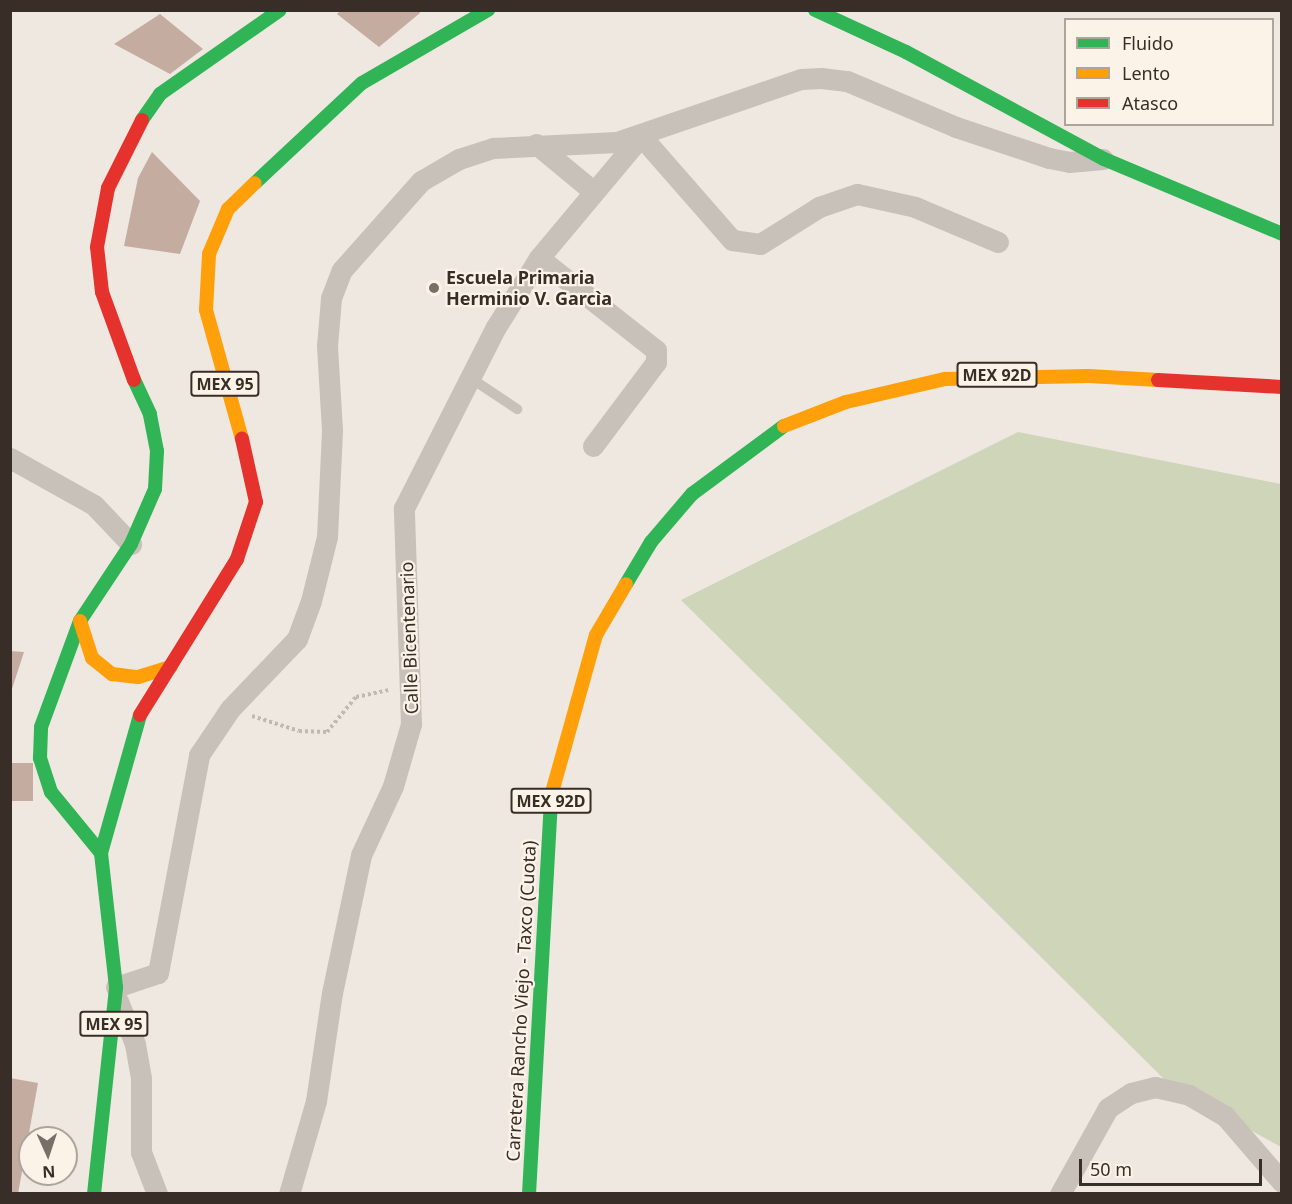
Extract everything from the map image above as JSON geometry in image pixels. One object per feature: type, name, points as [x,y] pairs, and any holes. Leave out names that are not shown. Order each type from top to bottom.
[{"type":"main road","points":[[101,853],[51,792],[40,758],[41,727],[80,621],[131,544],[155,489],[156,451],[150,414],[124,358],[102,292],[97,247],[108,188],[132,136],[160,94],[280,10]]},
{"type":"main road","name":"MEX 95","points":[[94,1194],[116,991],[101,853],[138,717],[237,559],[256,502],[239,423],[206,310],[209,254],[228,209],[362,83],[488,10]]},
{"type":"main road","points":[[815,10],[906,52],[1104,159],[1281,234]]},
{"type":"main road","name":"Carretera Rancho Viejo - Taxco (Cuota)","points":[[529,1194],[552,783],[596,635],[651,542],[692,494],[780,428],[846,402],[945,379],[1089,376],[1281,387]]},
{"type":"main road","points":[[80,621],[92,658],[112,674],[138,677],[170,667]]},
{"type":"street","points":[[157,1194],[141,1152],[141,1079],[135,1044],[116,991],[158,973],[199,755],[230,709],[297,639],[323,564],[332,430],[327,346],[331,298],[342,270],[421,181],[482,152],[536,144],[588,144],[641,136],[753,94],[821,78],[847,81],[956,127],[1049,158],[1069,162],[1104,159]]},
{"type":"street","points":[[641,136],[732,240],[760,244],[819,207],[857,194],[915,207],[998,242]]},
{"type":"street","name":"Calle Bicentenario","points":[[289,1194],[316,1101],[332,993],[362,855],[393,786],[411,724],[412,685],[404,508],[469,377],[539,258],[592,191],[641,136]]},
{"type":"street","points":[[536,144],[592,191]]},
{"type":"street","points":[[539,258],[656,350],[656,362],[593,446]]},
{"type":"street","points":[[10,458],[94,505],[131,544]]},
{"type":"street","points":[[1060,1194],[1108,1108],[1131,1093],[1155,1087],[1190,1095],[1225,1116],[1281,1182]]},
{"type":"lane","points":[[469,377],[517,409]]},
{"type":"path","points":[[230,709],[299,730],[327,732],[356,697],[412,685]]},
{"type":"green space","points":[[1018,432],[1281,484],[1281,1147],[1172,1087],[681,600]]},
{"type":"building","points":[[341,10],[419,10],[420,13],[379,47],[337,14]]},
{"type":"building","points":[[160,14],[203,49],[170,74],[114,44]]},
{"type":"building","points":[[152,152],[200,201],[180,254],[124,246],[138,178]]},
{"type":"building","points":[[10,651],[24,652],[11,692],[10,692]]},
{"type":"building","points":[[10,763],[33,763],[33,801],[10,801]]},
{"type":"building","points":[[10,1078],[38,1083],[30,1126],[18,1126],[19,1186],[18,1194],[10,1194]]},
{"type":"traffic: fast","points":[[142,120],[160,94],[280,10]]},
{"type":"traffic: fast","points":[[255,183],[362,83],[488,10]]},
{"type":"traffic: fast","points":[[815,10],[906,52],[1104,159],[1282,234]]},
{"type":"traffic: fast","points":[[101,853],[51,792],[40,758],[41,727],[80,621],[131,544],[155,489],[157,451],[150,414],[134,380]]},
{"type":"traffic: fast","points":[[626,584],[651,542],[692,494],[784,426]]},
{"type":"traffic: fast","points":[[94,1194],[116,987],[101,853],[140,715]]},
{"type":"traffic: fast","points":[[529,1194],[551,796]]},
{"type":"traffic: slow","points":[[242,439],[206,310],[209,254],[228,209],[255,183]]},
{"type":"traffic: slow","points":[[784,426],[846,402],[945,379],[1089,376],[1158,380]]},
{"type":"traffic: slow","points":[[551,796],[596,635],[626,584]]},
{"type":"traffic: slow","points":[[80,621],[92,658],[112,674],[138,677],[170,667]]},
{"type":"traffic: jam","points":[[134,380],[102,292],[97,247],[108,188],[142,120]]},
{"type":"traffic: jam","points":[[1158,380],[1282,387]]},
{"type":"traffic: jam","points":[[140,715],[237,559],[256,502],[242,439]]},
{"type":"place","name":"Escuela Primaria Herminio V. Garcìa","points":[[434,288]]}]
